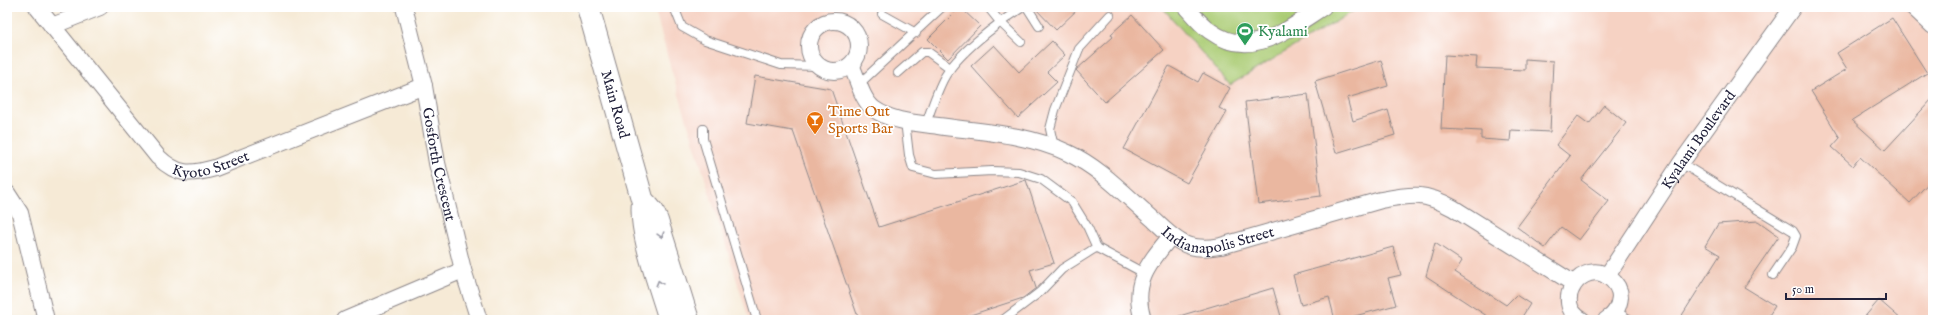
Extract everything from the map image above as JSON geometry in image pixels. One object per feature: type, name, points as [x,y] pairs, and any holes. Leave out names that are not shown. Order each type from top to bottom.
[{"type":"main road","name":"Main Road","points":[[588,7],[643,202],[642,211],[644,232],[670,320]]},
{"type":"main road","name":"Main Road","points":[[643,202],[653,212],[657,220],[688,320]]},
{"type":"street","name":"Kyoto Street","points":[[37,7],[158,157],[168,166],[182,173],[192,174],[215,168],[424,86]]},
{"type":"street","points":[[52,26],[100,7]]},
{"type":"street","name":"Gosforth Crescent","points":[[404,7],[424,86],[437,163],[463,270],[479,320]]},
{"type":"street","points":[[1186,7],[1208,30],[1220,38],[1249,44],[1264,41],[1276,35],[1323,7]]},
{"type":"street","name":"Kyalami Boulevard","points":[[1607,276],[1681,163],[1793,7]]},
{"type":"street","points":[[1913,7],[1933,26]]},
{"type":"street","points":[[835,21],[850,26],[859,39],[858,55],[854,62],[841,71],[825,70],[818,66],[809,53],[810,37],[820,25],[835,21]]},
{"type":"street","name":"Indianapolis Street","points":[[854,62],[852,67],[866,100],[874,109],[883,114],[904,121],[1019,137],[1054,147],[1093,167],[1171,236],[1189,246],[1204,248],[1220,246],[1381,200],[1403,196],[1423,195],[1453,208],[1573,283]]},
{"type":"street","points":[[7,193],[20,213],[46,320]]},
{"type":"street","points":[[1143,320],[1138,299],[1144,273],[1171,236]]},
{"type":"street","points":[[344,320],[463,270]]},
{"type":"street","points":[[1582,320],[1573,313],[1570,306],[1570,291],[1573,283],[1578,278],[1593,272],[1607,276],[1618,288],[1620,296],[1611,316]]},
{"type":"street","points":[[1561,320],[1570,306]]},
{"type":"lane","points":[[674,7],[682,27],[705,40],[781,65],[818,66]]},
{"type":"lane","points":[[859,84],[942,7]]},
{"type":"lane","points":[[988,7],[1000,22],[1021,42]]},
{"type":"lane","points":[[926,124],[943,80],[950,68],[1000,22],[1022,7]]},
{"type":"lane","points":[[1027,7],[1039,26]]},
{"type":"lane","points":[[882,14],[916,32]]},
{"type":"lane","points":[[1054,147],[1050,129],[1055,110],[1079,48],[1110,15]]},
{"type":"lane","points":[[898,73],[922,52],[928,52],[950,68]]},
{"type":"lane","points":[[904,121],[909,154],[913,168],[936,174],[992,170],[1019,172],[1041,179],[1072,202],[1088,228],[1097,247],[1144,273]]},
{"type":"lane","points":[[702,129],[703,139],[757,320]]},
{"type":"lane","points":[[1681,163],[1793,231],[1796,236],[1794,243],[1773,275]]},
{"type":"lane","points":[[1002,320],[1040,292],[1062,269],[1097,247]]},
{"type":"lane","points":[[1611,316],[1630,320]]},
{"type":"shaded area","points":[[654,7],[1162,7],[1230,85],[1360,7],[1933,7],[1933,320],[749,320],[671,69]]},
{"type":"green space","name":"Kyalami","points":[[1162,7],[1360,7],[1230,85]]},
{"type":"building","points":[[960,7],[980,26],[948,59],[928,39]]},
{"type":"building","points":[[1034,7],[1080,7],[1056,30]]},
{"type":"building","points":[[1132,15],[1164,50],[1105,102],[1076,70],[1113,37],[1111,34]]},
{"type":"building","points":[[1892,18],[1927,73],[1852,120],[1885,150],[1933,98],[1933,178],[1910,203],[1860,157],[1853,166],[1832,147],[1840,138],[1811,91],[1847,69],[1837,53]]},
{"type":"building","points":[[1052,41],[1065,55],[1047,72],[1057,82],[1018,118],[971,66],[994,45],[1019,72]]},
{"type":"building","points":[[1445,55],[1477,57],[1476,68],[1525,70],[1525,59],[1553,61],[1550,132],[1511,130],[1510,141],[1481,139],[1481,131],[1441,129]]},
{"type":"building","points":[[1381,60],[1388,86],[1347,98],[1353,121],[1388,110],[1395,135],[1336,153],[1315,81]]},
{"type":"building","points":[[1169,66],[1198,82],[1203,73],[1230,88],[1219,108],[1227,112],[1187,183],[1124,149]]},
{"type":"building","points":[[755,76],[831,89],[879,227],[1026,180],[1054,263],[1030,270],[1036,288],[1023,298],[955,320],[859,320],[793,131],[747,123]]},
{"type":"building","points":[[1308,94],[1321,196],[1258,204],[1245,102]]},
{"type":"building","points":[[1604,105],[1626,123],[1581,180],[1609,201],[1579,240],[1561,227],[1545,248],[1517,227],[1570,156],[1556,145],[1578,116],[1589,124]]},
{"type":"building","points":[[1758,221],[1779,236],[1744,287],[1775,306],[1766,320],[1679,320],[1720,255],[1705,246],[1718,224]]},
{"type":"building","points":[[1435,243],[1462,261],[1455,272],[1506,305],[1516,295],[1530,304],[1520,320],[1493,320],[1426,276]]},
{"type":"building","points":[[1393,247],[1401,275],[1388,278],[1396,305],[1335,320],[1329,297],[1301,305],[1293,275]]},
{"type":"building","points":[[1273,288],[1282,320],[1177,320],[1176,317]]},
{"type":"building","points":[[1879,300],[1902,320],[1862,320]]},
{"type":"place","name":"Kyalami","points":[[1245,46]]},
{"type":"place","name":"Time Out Sports Bar","points":[[815,135]]}]
